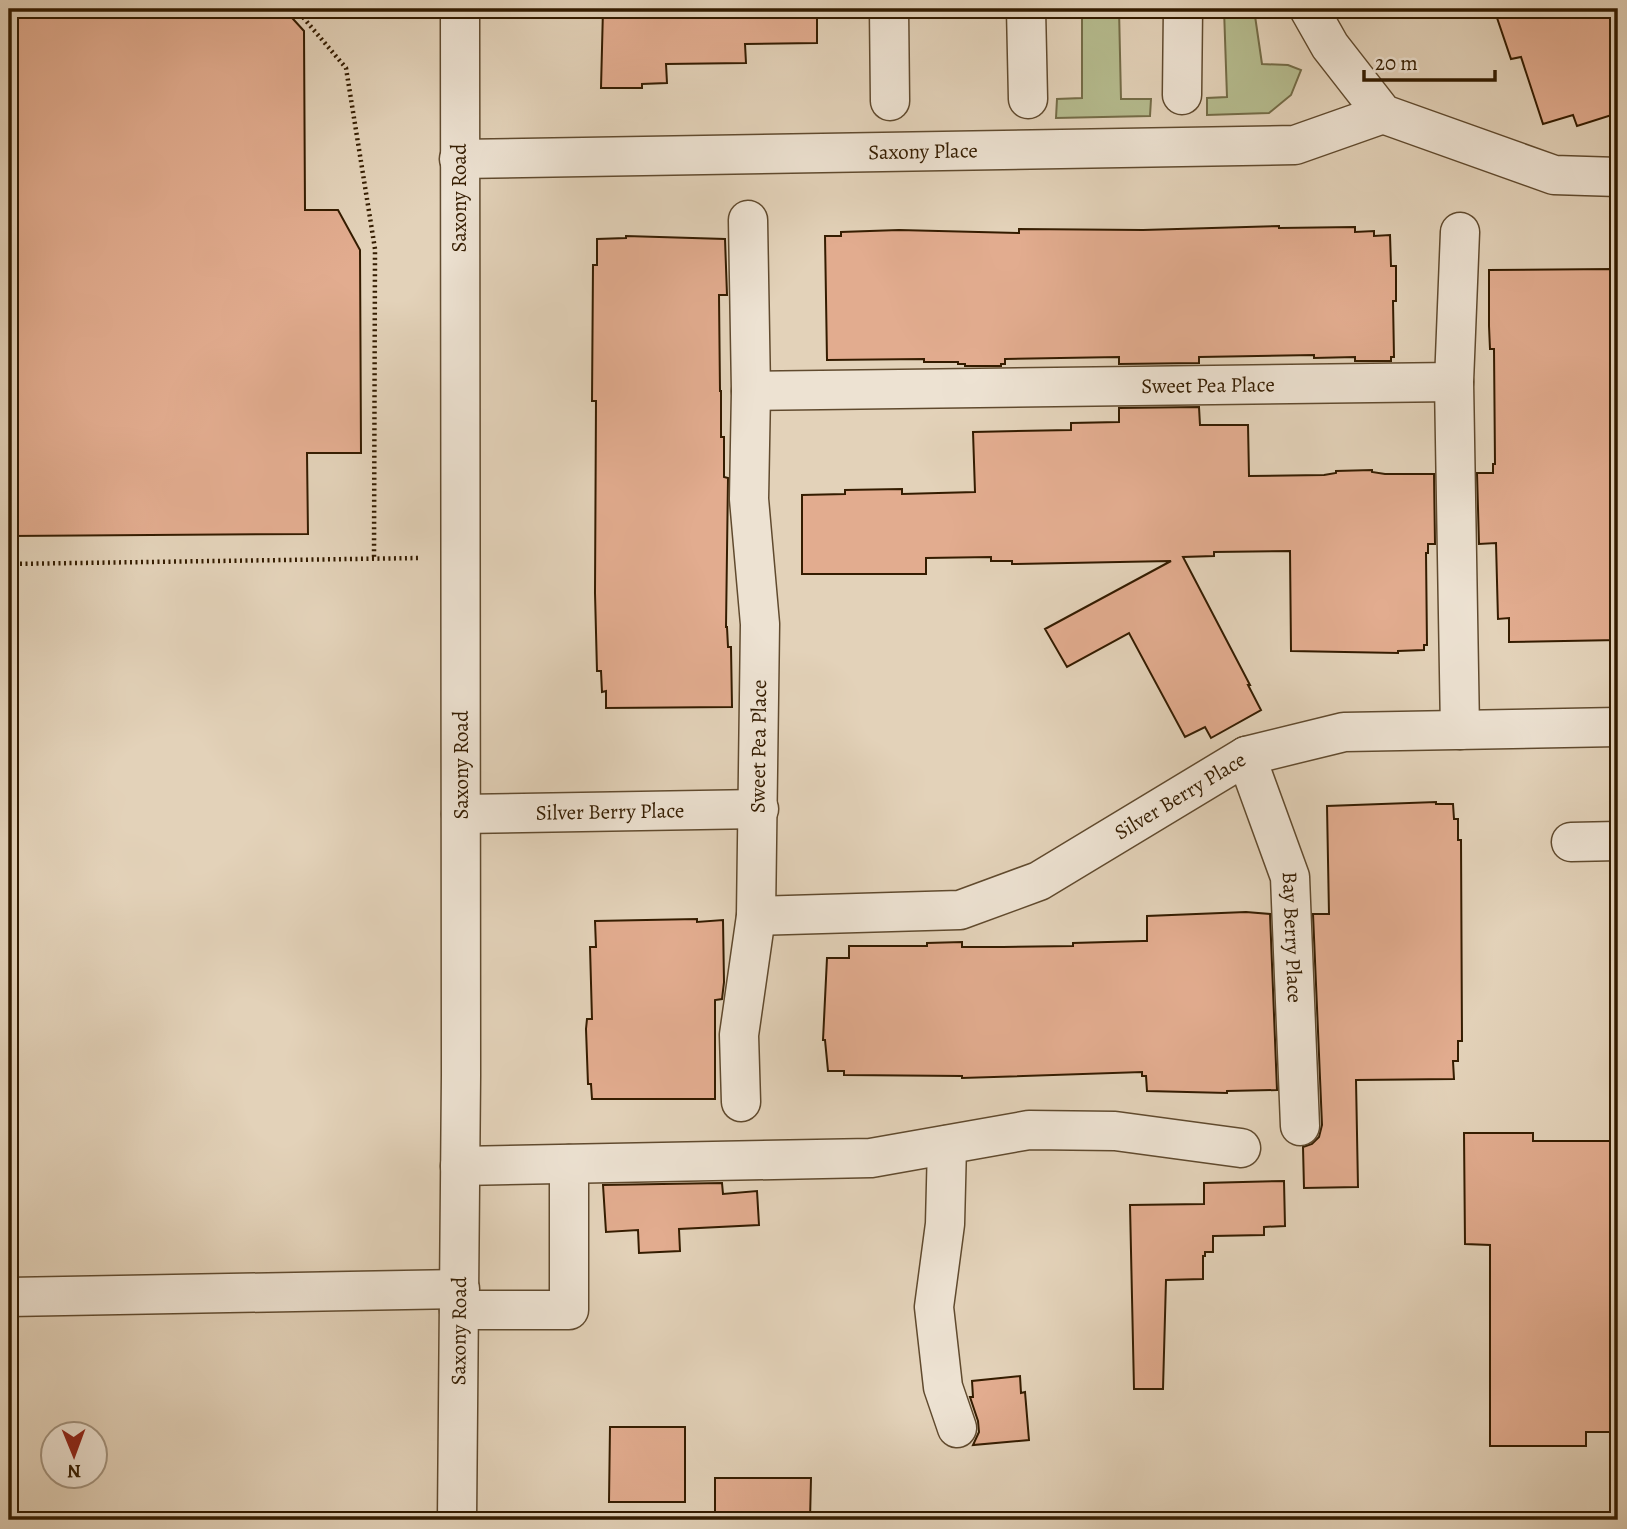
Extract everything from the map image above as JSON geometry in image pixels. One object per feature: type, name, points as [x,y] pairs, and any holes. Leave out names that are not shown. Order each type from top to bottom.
[{"type":"street","name":"Saxony Road","points":[[457,1520],[461,814],[460,9]]},
{"type":"street","points":[[889,9],[890,101]]},
{"type":"street","points":[[1026,9],[1028,99]]},
{"type":"street","points":[[1182,96],[1183,9]]},
{"type":"street","points":[[1309,9],[1330,46],[1383,114],[1554,175],[1618,177]]},
{"type":"street","name":"Saxony Place","points":[[459,159],[1295,145],[1383,114]]},
{"type":"street","name":"Sweet Pea Place","points":[[741,1102],[739,1035],[756,916],[759,809],[760,624],[749,499],[751,391],[748,220]]},
{"type":"street","points":[[1460,232],[1454,382],[1460,730]]},
{"type":"street","name":"Sweet Pea Place","points":[[751,391],[1454,382]]},
{"type":"street","name":"Silver Berry Place","points":[[756,916],[960,910],[1039,881],[1246,756],[1344,732],[1618,727]]},
{"type":"street","name":"Bay Berry Place","points":[[1246,756],[1290,877],[1300,1125]]},
{"type":"street","name":"Silver Berry Place","points":[[461,814],[759,809]]},
{"type":"street","points":[[1571,842],[1618,841]]},
{"type":"street","points":[[460,1166],[871,1158],[1029,1130],[1115,1131],[1241,1147]]},
{"type":"street","points":[[947,1145],[945,1224],[934,1307],[943,1387],[957,1428]]},
{"type":"street","points":[[9,1297],[459,1300],[569,1310],[569,1164]]},
{"type":"path","points":[[296,9],[346,68],[375,249],[374,560]]},
{"type":"path","points":[[9,564],[374,560],[460,556]]},
{"type":"green space","points":[[1082,9],[1119,9],[1121,99],[1151,99],[1150,116],[1056,118],[1057,99],[1082,98]]},
{"type":"green space","points":[[1224,9],[1254,9],[1262,64],[1288,65],[1301,70],[1291,95],[1269,113],[1207,115],[1207,98],[1227,97]]},
{"type":"building","points":[[9,9],[284,9],[304,31],[305,210],[338,210],[360,250],[361,453],[307,453],[308,534],[9,536]]},
{"type":"building","points":[[603,9],[817,9],[817,43],[745,44],[746,63],[666,64],[667,83],[642,84],[642,88],[601,88]]},
{"type":"building","points":[[1494,9],[1618,9],[1618,113],[1577,126],[1573,115],[1543,124],[1521,57],[1511,59]]},
{"type":"building","points":[[1355,227],[1355,232],[1374,231],[1374,236],[1390,235],[1391,266],[1396,266],[1396,301],[1393,301],[1394,357],[1391,357],[1391,361],[1355,361],[1355,357],[1314,358],[1314,355],[1199,357],[1199,363],[1119,364],[1119,357],[1005,359],[1005,364],[1001,366],[965,366],[958,362],[924,362],[924,359],[827,360],[825,236],[841,236],[841,232],[899,230],[1019,233],[1019,229],[1143,230]]},
{"type":"building","points":[[626,236],[725,239],[727,295],[719,295],[720,391],[724,477],[728,478],[726,627],[728,647],[731,647],[732,707],[606,708],[606,691],[602,692],[601,671],[597,671],[596,401],[592,401],[593,265],[597,265],[597,239]]},
{"type":"building","points":[[1613,269],[1613,285],[1617,285],[1618,305],[1618,640],[1509,642],[1509,618],[1498,619],[1496,543],[1479,544],[1477,473],[1493,473],[1495,464],[1494,349],[1490,349],[1489,270]]},
{"type":"building","points":[[1199,407],[1200,425],[1248,425],[1249,476],[1324,475],[1336,471],[1372,470],[1385,474],[1434,474],[1435,544],[1428,544],[1426,553],[1427,645],[1424,645],[1424,650],[1398,653],[1291,651],[1290,551],[1214,552],[1214,556],[1183,557],[1261,710],[1211,738],[1205,727],[1185,737],[1129,633],[1067,667],[1045,629],[1171,561],[1012,564],[1012,561],[991,561],[991,557],[926,558],[926,574],[802,574],[802,495],[845,494],[845,490],[902,489],[902,494],[975,492],[973,432],[1071,430],[1071,423],[1119,422],[1119,408]]},
{"type":"building","points":[[1436,802],[1453,804],[1454,819],[1458,819],[1458,840],[1461,840],[1462,1041],[1458,1041],[1458,1061],[1453,1061],[1454,1079],[1356,1080],[1358,1187],[1304,1188],[1303,1147],[1312,1144],[1319,1137],[1322,1125],[1313,914],[1329,914],[1327,806]]},
{"type":"building","points":[[1246,912],[1270,914],[1277,1090],[1227,1093],[1147,1091],[1146,1076],[1142,1076],[1142,1072],[962,1078],[844,1075],[844,1071],[828,1071],[823,1040],[827,958],[849,958],[849,946],[927,946],[927,943],[962,942],[962,947],[1073,946],[1073,943],[1147,941],[1147,916]]},
{"type":"building","points":[[697,919],[697,922],[723,920],[724,982],[722,999],[715,1000],[715,1099],[592,1099],[591,1084],[588,1084],[586,1029],[587,1019],[592,1019],[590,947],[596,947],[595,921]]},
{"type":"building","points":[[1464,1133],[1533,1133],[1533,1141],[1618,1141],[1618,1432],[1586,1432],[1586,1446],[1490,1446],[1490,1245],[1465,1244]]},
{"type":"building","points":[[1284,1181],[1285,1226],[1264,1227],[1264,1235],[1213,1236],[1213,1252],[1205,1252],[1203,1256],[1203,1279],[1166,1280],[1163,1389],[1134,1389],[1130,1205],[1204,1204],[1204,1183]]},
{"type":"building","points":[[722,1183],[723,1194],[757,1191],[759,1225],[679,1229],[680,1251],[639,1253],[638,1230],[606,1232],[603,1185]]},
{"type":"building","points":[[1020,1376],[1021,1393],[1025,1392],[1029,1440],[973,1445],[979,1432],[970,1397],[973,1397],[972,1381]]},
{"type":"building","points":[[610,1427],[685,1427],[685,1502],[609,1502]]},
{"type":"building","points":[[715,1478],[811,1478],[810,1520],[715,1520]]}]
